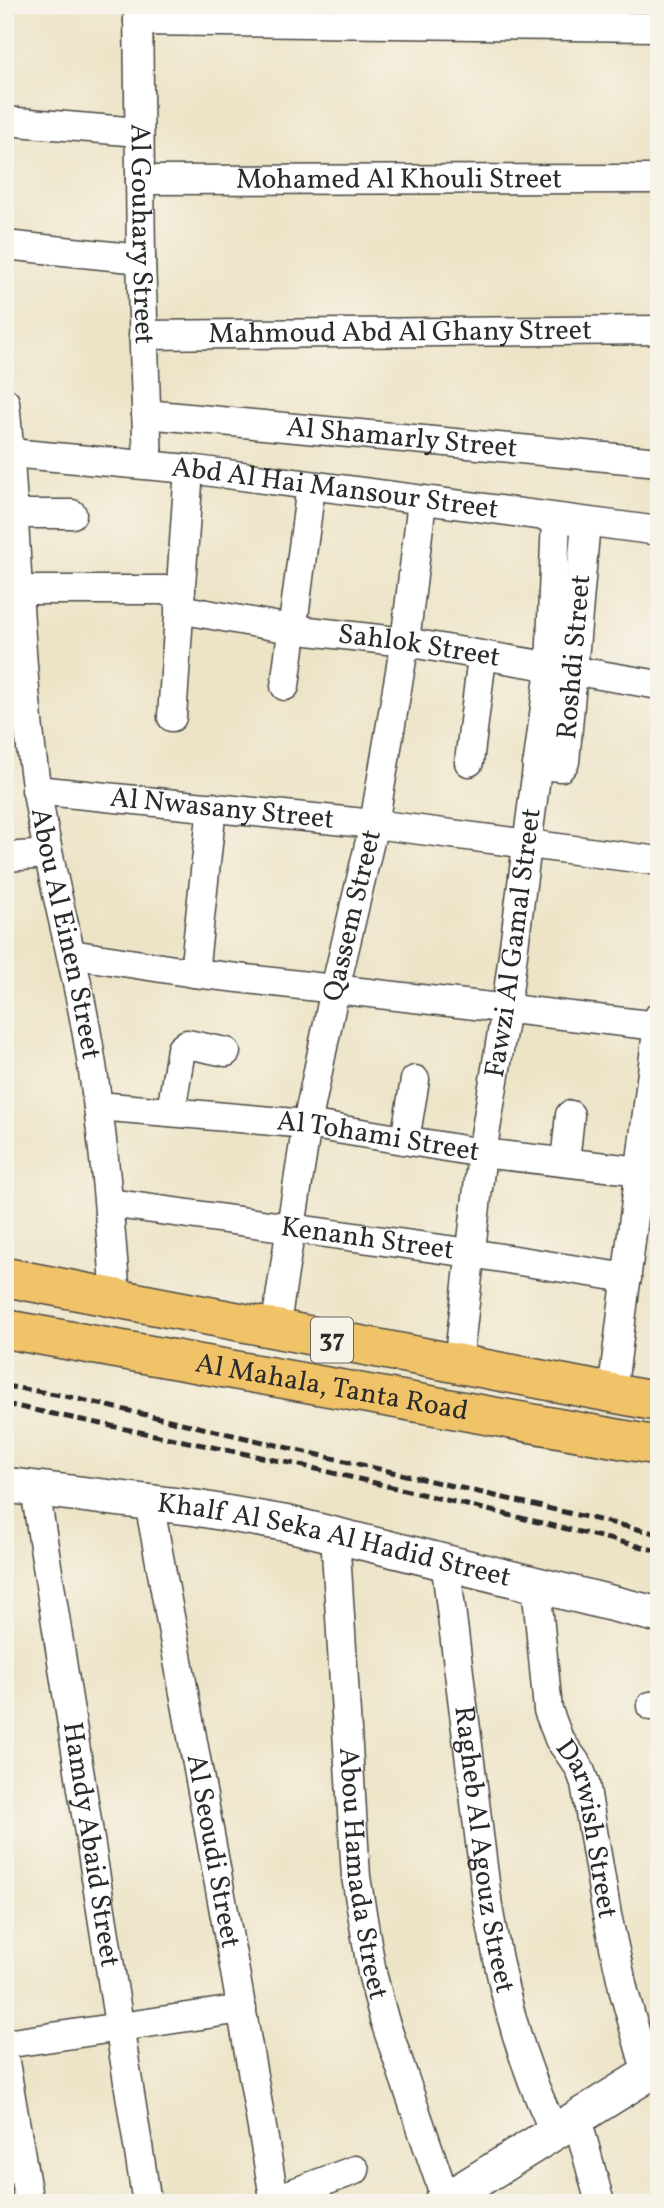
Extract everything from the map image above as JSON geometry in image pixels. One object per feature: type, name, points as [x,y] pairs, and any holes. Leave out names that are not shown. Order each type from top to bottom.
[{"type":"main road","name":"Al Mahala, Tanta Road","points":[[5,1277],[659,1402]]},
{"type":"main road","name":"Al Mahala, Tanta Road","points":[[5,1329],[659,1446]]},
{"type":"street","points":[[138,13],[659,27]]},
{"type":"street","name":"Al Gouhary Street","points":[[138,13],[141,259],[148,465]]},
{"type":"street","points":[[5,121],[139,132]]},
{"type":"street","name":"Mohamed Al Khouli Street","points":[[140,180],[659,179]]},
{"type":"street","points":[[5,245],[141,259]]},
{"type":"street","name":"Mahmoud Abd Al Ghany Street","points":[[143,335],[659,330]]},
{"type":"street","name":"Abou Al Einen Street","points":[[5,402],[14,514],[12,590],[36,790],[87,1030],[109,1203],[116,1297]]},
{"type":"street","name":"Al Shamarly Street","points":[[146,414],[659,461]]},
{"type":"street","name":"Abd Al Hai Mansour Street","points":[[10,453],[189,468],[659,531]]},
{"type":"street","points":[[172,717],[189,468]]},
{"type":"street","points":[[285,686],[310,486]]},
{"type":"street","name":"Qassem Street","points":[[275,1330],[307,1124],[374,824],[405,642],[422,501]]},
{"type":"street","points":[[14,514],[72,514]]},
{"type":"street","name":"Fawzi Al Gamal Street","points":[[458,1364],[482,1153],[506,1008],[537,765],[562,670],[556,518]]},
{"type":"street","name":"Roshdi Street","points":[[562,670],[586,522]]},
{"type":"street","name":"Sahlok Street","points":[[12,590],[180,599],[291,629],[405,642],[659,685]]},
{"type":"street","points":[[469,762],[482,657]]},
{"type":"street","name":"Al Nwasany Street","points":[[36,790],[374,824],[659,861]]},
{"type":"street","points":[[194,972],[212,807]]},
{"type":"street","points":[[5,857],[48,854]]},
{"type":"street","points":[[71,954],[335,989],[658,1021],[649,1171],[627,1278],[612,1394]]},
{"type":"street","points":[[171,1112],[183,1045],[226,1052]]},
{"type":"street","points":[[405,1140],[415,1080]]},
{"type":"street","name":"Al Tohami Street","points":[[98,1106],[307,1124],[482,1153],[649,1171]]},
{"type":"street","points":[[565,1162],[570,1115]]},
{"type":"street","name":"Kenanh Street","points":[[109,1203],[470,1253],[627,1278]]},
{"type":"street","name":"Khalf Al Seka Al Hadid Street","points":[[20,1487],[242,1515],[445,1560],[659,1615]]},
{"type":"street","name":"Hamdy Abaid Street","points":[[20,1487],[118,2026],[147,2203]]},
{"type":"street","name":"Al Seoudi Street","points":[[149,1502],[242,2009],[274,2201]]},
{"type":"street","name":"Abou Hamada Street","points":[[335,1535],[356,1865],[363,1925],[384,2019],[457,2198]]},
{"type":"street","name":"Ragheb Al Agouz Street","points":[[445,1560],[488,1907],[498,1963],[529,2072],[566,2125],[600,2203]]},
{"type":"street","name":"Darwish Street","points":[[536,1584],[548,1710],[552,1725],[579,1767],[585,1783],[607,1915],[624,1992],[653,2070]]},
{"type":"street","points":[[5,2044],[242,2009]]},
{"type":"street","points":[[5,2062],[29,2203]]},
{"type":"street","points":[[457,2198],[653,2070]]},
{"type":"street","points":[[274,2201],[355,2170]]},
{"type":"railway","points":[[5,1386],[61,1395],[659,1534]]},
{"type":"railway","points":[[5,1404],[304,1466],[659,1551]]}]
